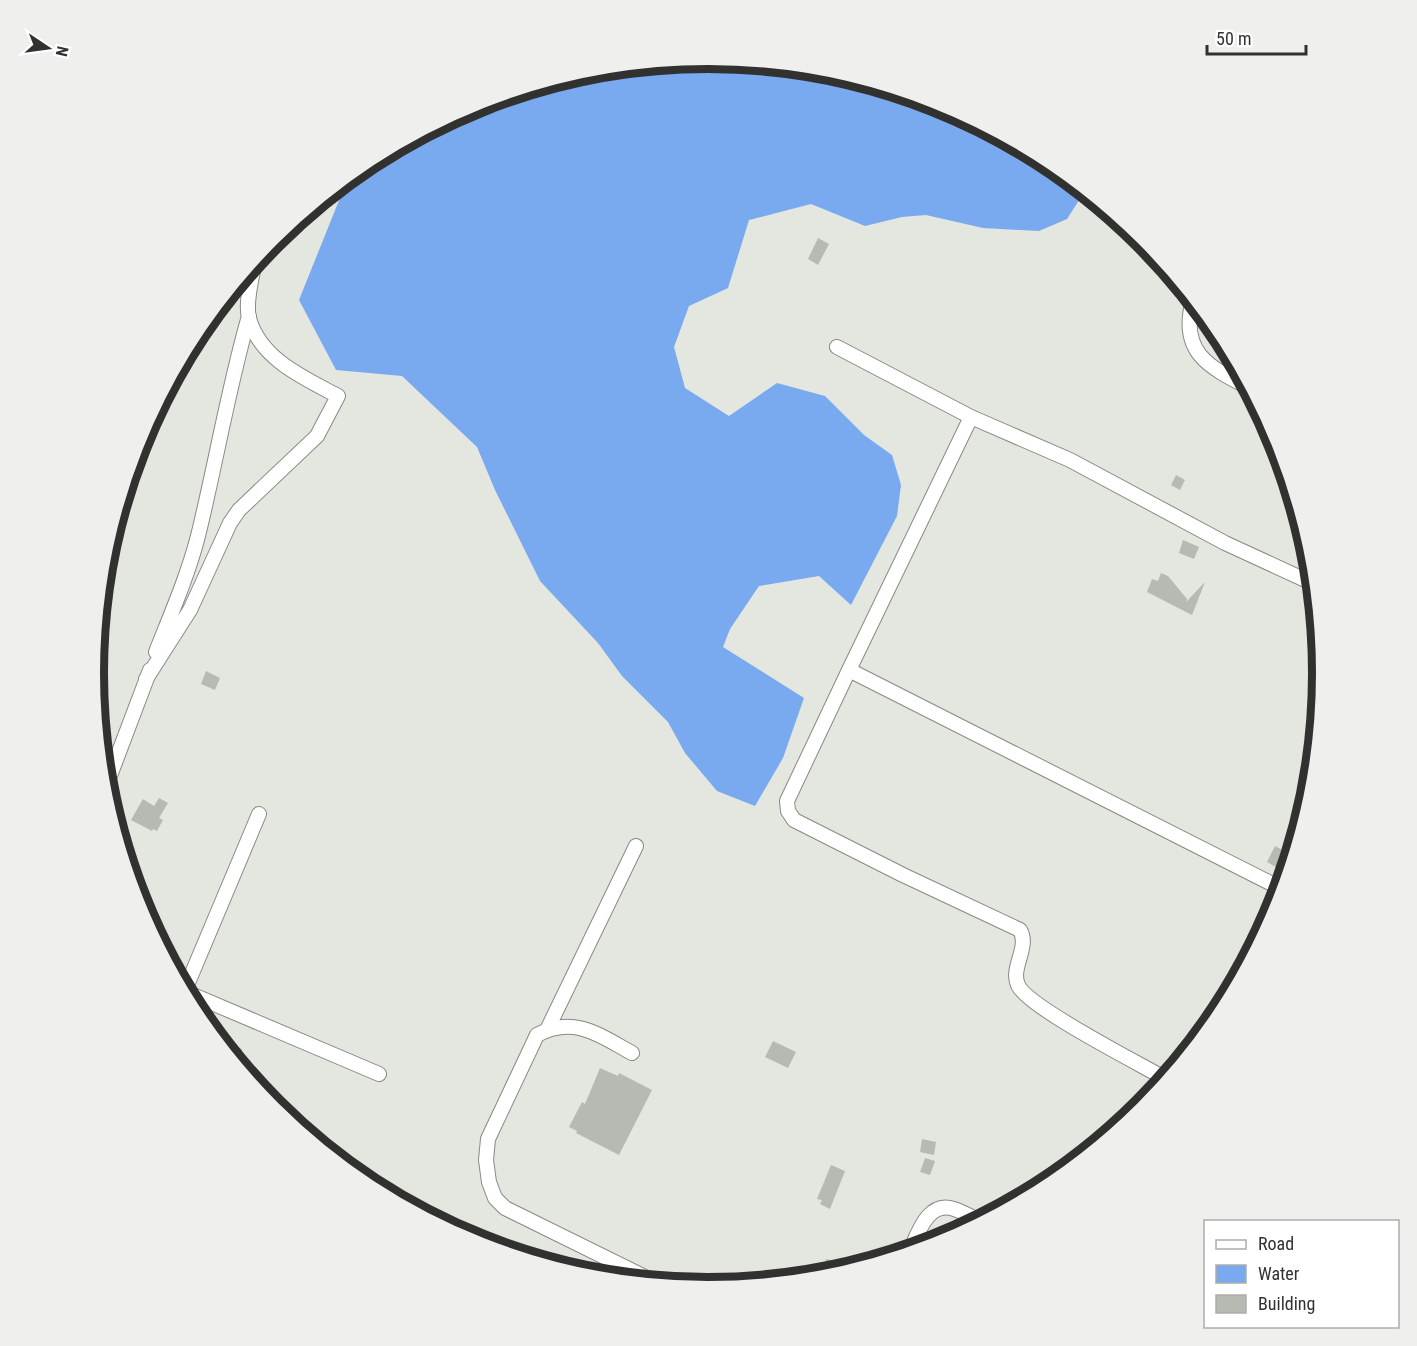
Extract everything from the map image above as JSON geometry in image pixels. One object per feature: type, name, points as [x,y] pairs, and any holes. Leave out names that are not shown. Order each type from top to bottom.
[{"type":"street","points":[[113,769],[185,576],[197,536],[236,362],[249,316],[251,278]]},
{"type":"street","points":[[1191,309],[1189,333],[1194,347],[1202,358],[1220,373],[1238,382]]},
{"type":"street","points":[[146,679],[190,610],[230,523],[239,510],[317,436],[338,396],[297,375],[274,356],[261,343],[249,316]]},
{"type":"street","points":[[837,347],[971,417],[1070,460],[1225,543],[1305,580]]},
{"type":"street","points":[[971,417],[787,801],[788,811],[794,820],[1020,930],[1023,937],[1016,980],[1021,990],[1048,1012],[1159,1075]]},
{"type":"street","points":[[849,669],[1274,885]]},
{"type":"street","points":[[189,981],[259,814]]},
{"type":"street","points":[[547,1030],[636,846]]},
{"type":"street","points":[[198,997],[379,1074]]},
{"type":"street","points":[[632,1053],[590,1030],[571,1026],[552,1027],[537,1035],[488,1139],[486,1160],[489,1182],[495,1198],[505,1208],[636,1273]]},
{"type":"street","points":[[915,1241],[924,1220],[942,1207],[952,1208],[971,1217]]},
{"type":"water","points":[[669,70],[748,70],[787,74],[865,90],[903,101],[976,131],[1044,171],[1081,198],[1067,219],[1039,231],[983,228],[926,215],[902,217],[865,226],[811,204],[749,220],[728,288],[689,306],[674,347],[685,388],[729,416],[777,383],[825,396],[864,435],[892,455],[901,485],[897,516],[851,605],[819,576],[759,586],[730,629],[723,647],[804,698],[783,758],[755,806],[717,791],[685,753],[668,722],[622,676],[598,643],[540,581],[495,490],[477,447],[402,376],[336,370],[299,300],[342,193],[373,171],[441,131],[514,101],[552,90],[630,74]]},
{"type":"building","points":[[818,238],[829,244],[818,265],[808,259]]},
{"type":"building","points":[[1176,475],[1185,480],[1180,490],[1171,485]]},
{"type":"building","points":[[1183,540],[1199,547],[1194,559],[1179,553]]},
{"type":"building","points":[[1161,573],[1168,576],[1187,599],[1186,602],[1205,582],[1192,615],[1147,592],[1152,579],[1158,581]]},
{"type":"building","points":[[206,671],[220,678],[215,690],[201,684]]},
{"type":"building","points":[[159,798],[168,803],[159,818],[163,820],[157,831],[153,829],[152,831],[131,820],[143,799],[154,806]]},
{"type":"building","points":[[1275,846],[1285,851],[1279,869],[1267,862]]},
{"type":"building","points":[[773,1041],[796,1052],[788,1068],[765,1057]]},
{"type":"building","points":[[233,1045],[242,1049],[240,1054]]},
{"type":"building","points":[[600,1068],[618,1076],[619,1073],[652,1090],[619,1155],[576,1133],[577,1131],[569,1127],[582,1102],[585,1104]]},
{"type":"building","points":[[922,1139],[936,1142],[934,1155],[920,1152]]},
{"type":"building","points":[[925,1158],[935,1161],[930,1175],[920,1172]]},
{"type":"building","points":[[831,1165],[845,1171],[830,1209],[820,1204],[822,1200],[817,1199]]},
{"type":"building","points":[[826,1259],[836,1261],[836,1263],[824,1265]]}]
